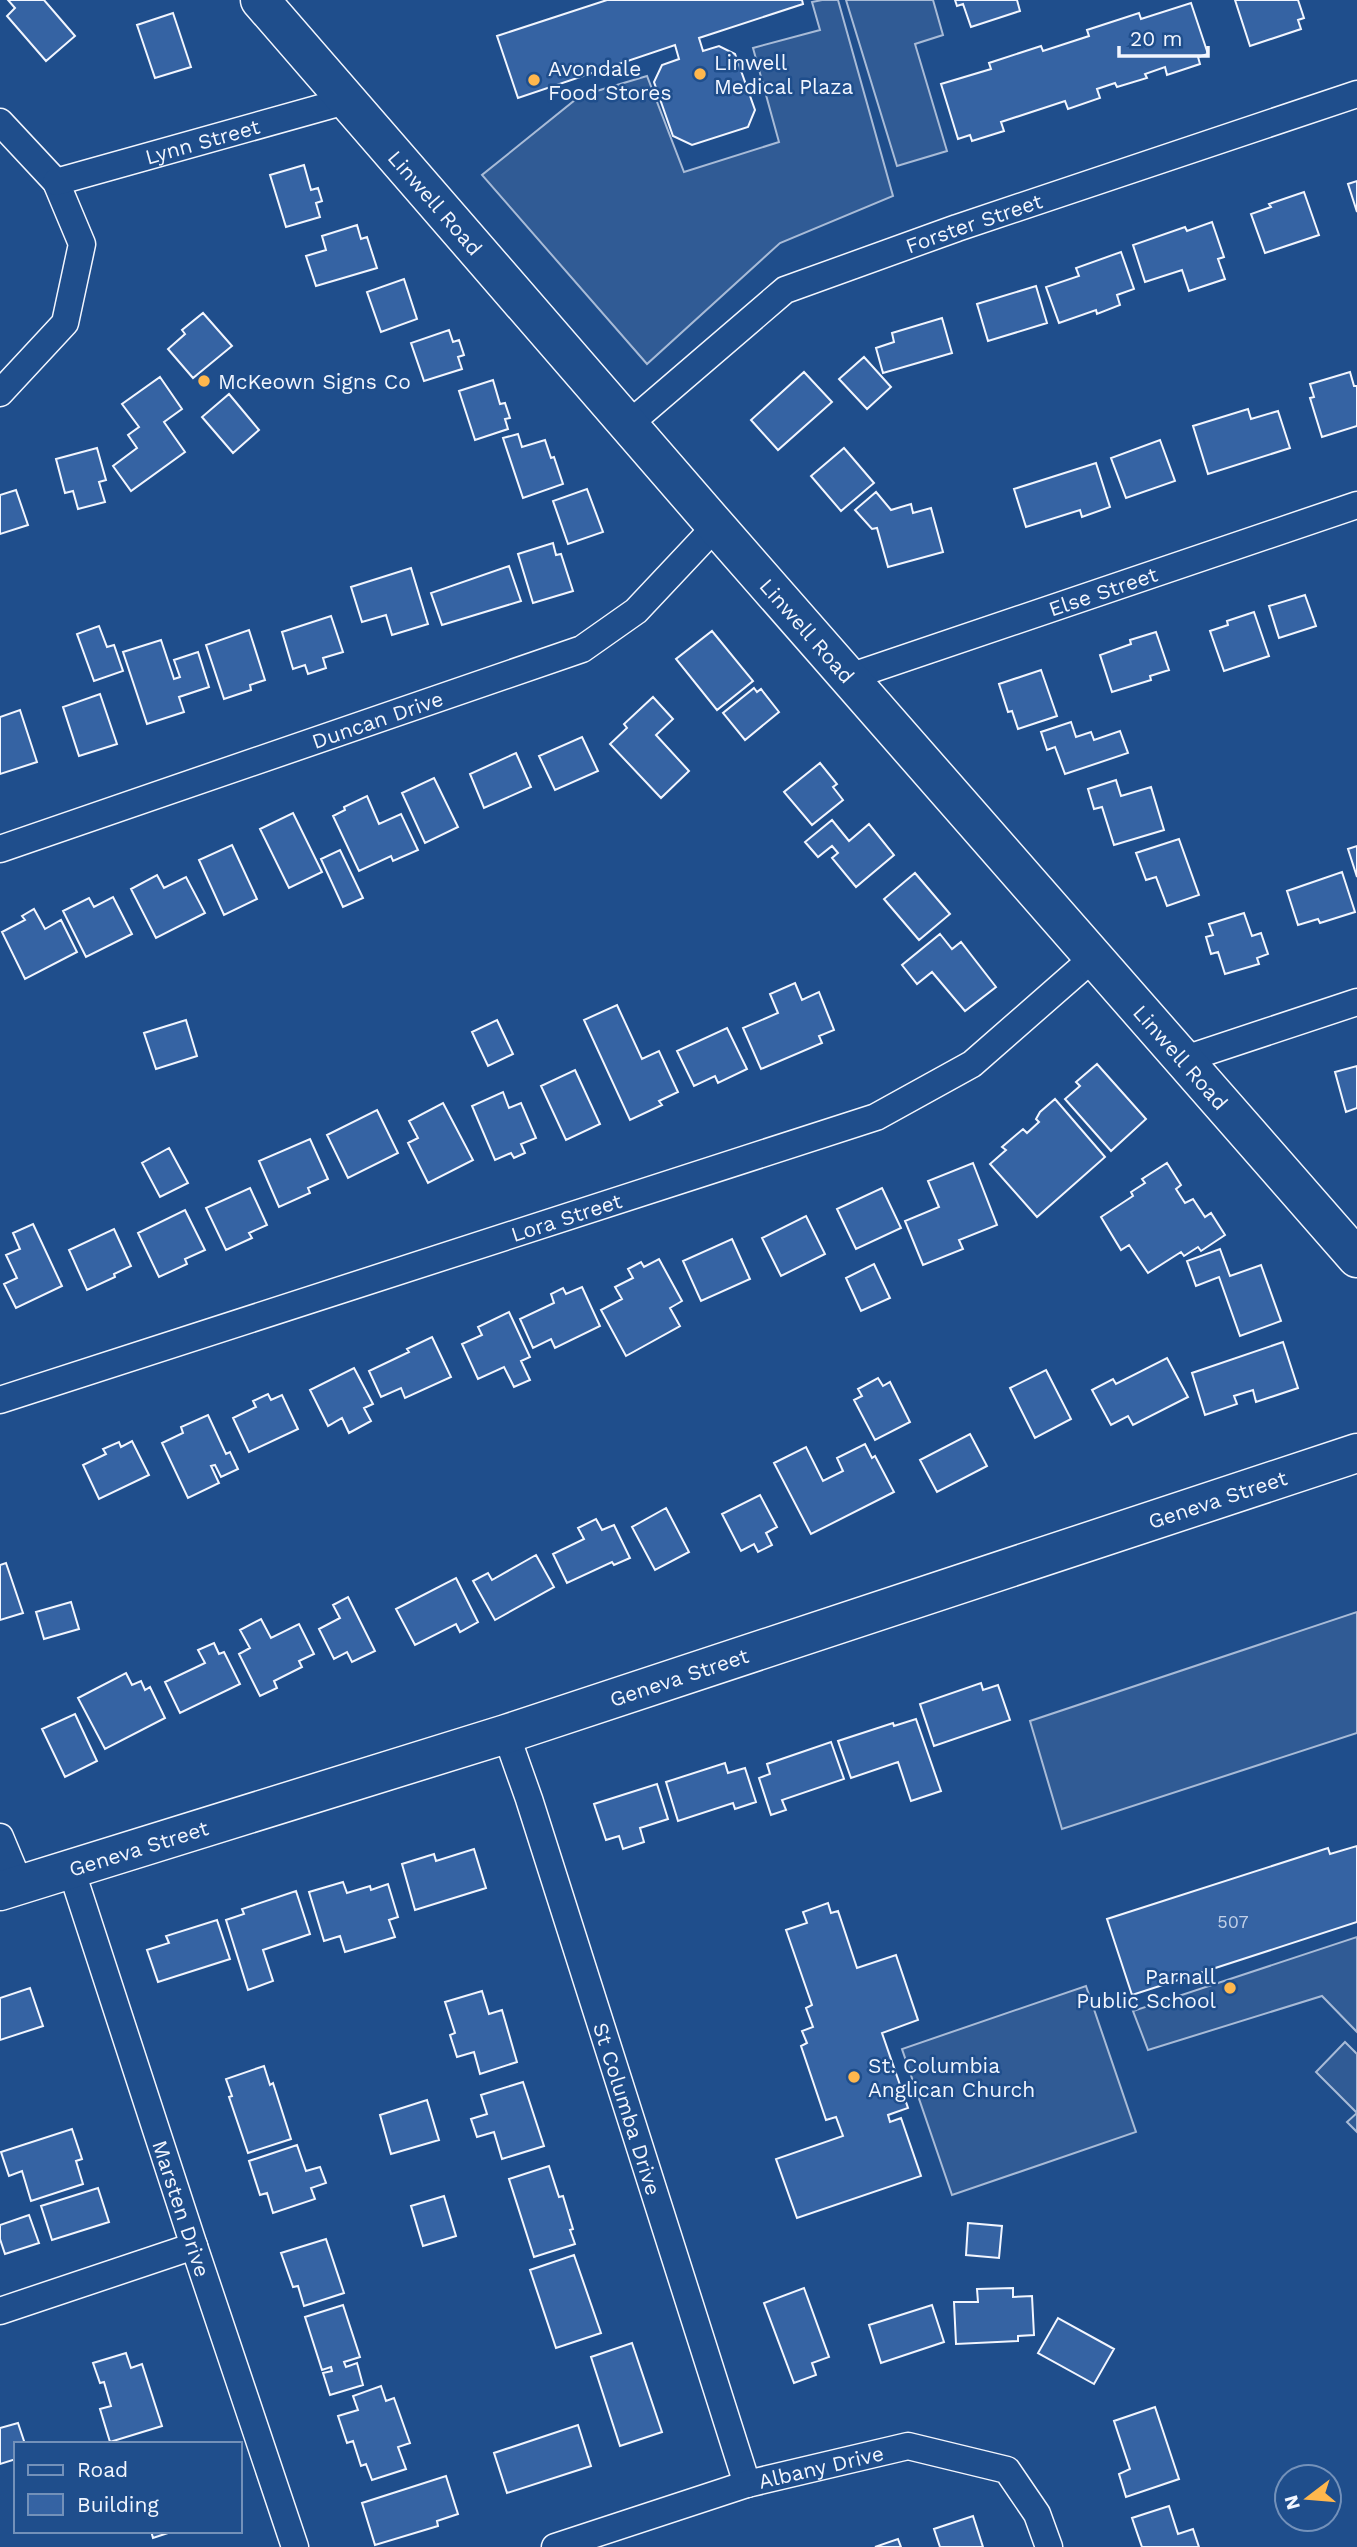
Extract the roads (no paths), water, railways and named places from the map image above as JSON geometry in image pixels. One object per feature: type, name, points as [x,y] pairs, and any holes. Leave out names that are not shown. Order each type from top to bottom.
[{"type":"main road","name":"Linwell Road","points":[[260,0],[1357,1258]]},
{"type":"main road","name":"Geneva Street","points":[[10,1888],[506,1734],[1357,1453]]},
{"type":"street","name":"Forster Street","points":[[629,424],[785,290],[957,228],[1357,94]]},
{"type":"street","name":"Lynn Street","points":[[56,182],[349,100]]},
{"type":"street","points":[[0,122],[56,182],[82,244],[65,323],[0,393]]},
{"type":"street","name":"Else Street","points":[[849,677],[1357,505]]},
{"type":"street","name":"Duncan Drive","points":[[0,849],[582,649],[636,611],[716,526]]},
{"type":"street","name":"Lora Street","points":[[0,1400],[876,1117],[972,1064],[1093,958]]},
{"type":"street","points":[[1185,1059],[1357,1002]]},
{"type":"street","name":"St Columba Drive","points":[[506,1734],[747,2484]]},
{"type":"street","points":[[0,1837],[10,1888]]},
{"type":"street","name":"Marsten Drive","points":[[71,1869],[295,2547]]},
{"type":"street","points":[[0,2311],[194,2246]]},
{"type":"street","name":"Albany Drive","points":[[555,2547],[747,2484],[908,2446],[1007,2470],[1037,2514],[1049,2547]]},
{"type":"place","name":"Linwell Medical Plaza","points":[[700,74]]},
{"type":"place","name":"Avondale Food Stores","points":[[534,80]]},
{"type":"place","name":"McKeown Signs Co","points":[[204,381]]},
{"type":"place","name":"Parnall Public School","points":[[1230,1988]]},
{"type":"place","name":"St. Columbia Anglican Church","points":[[854,2077]]}]
